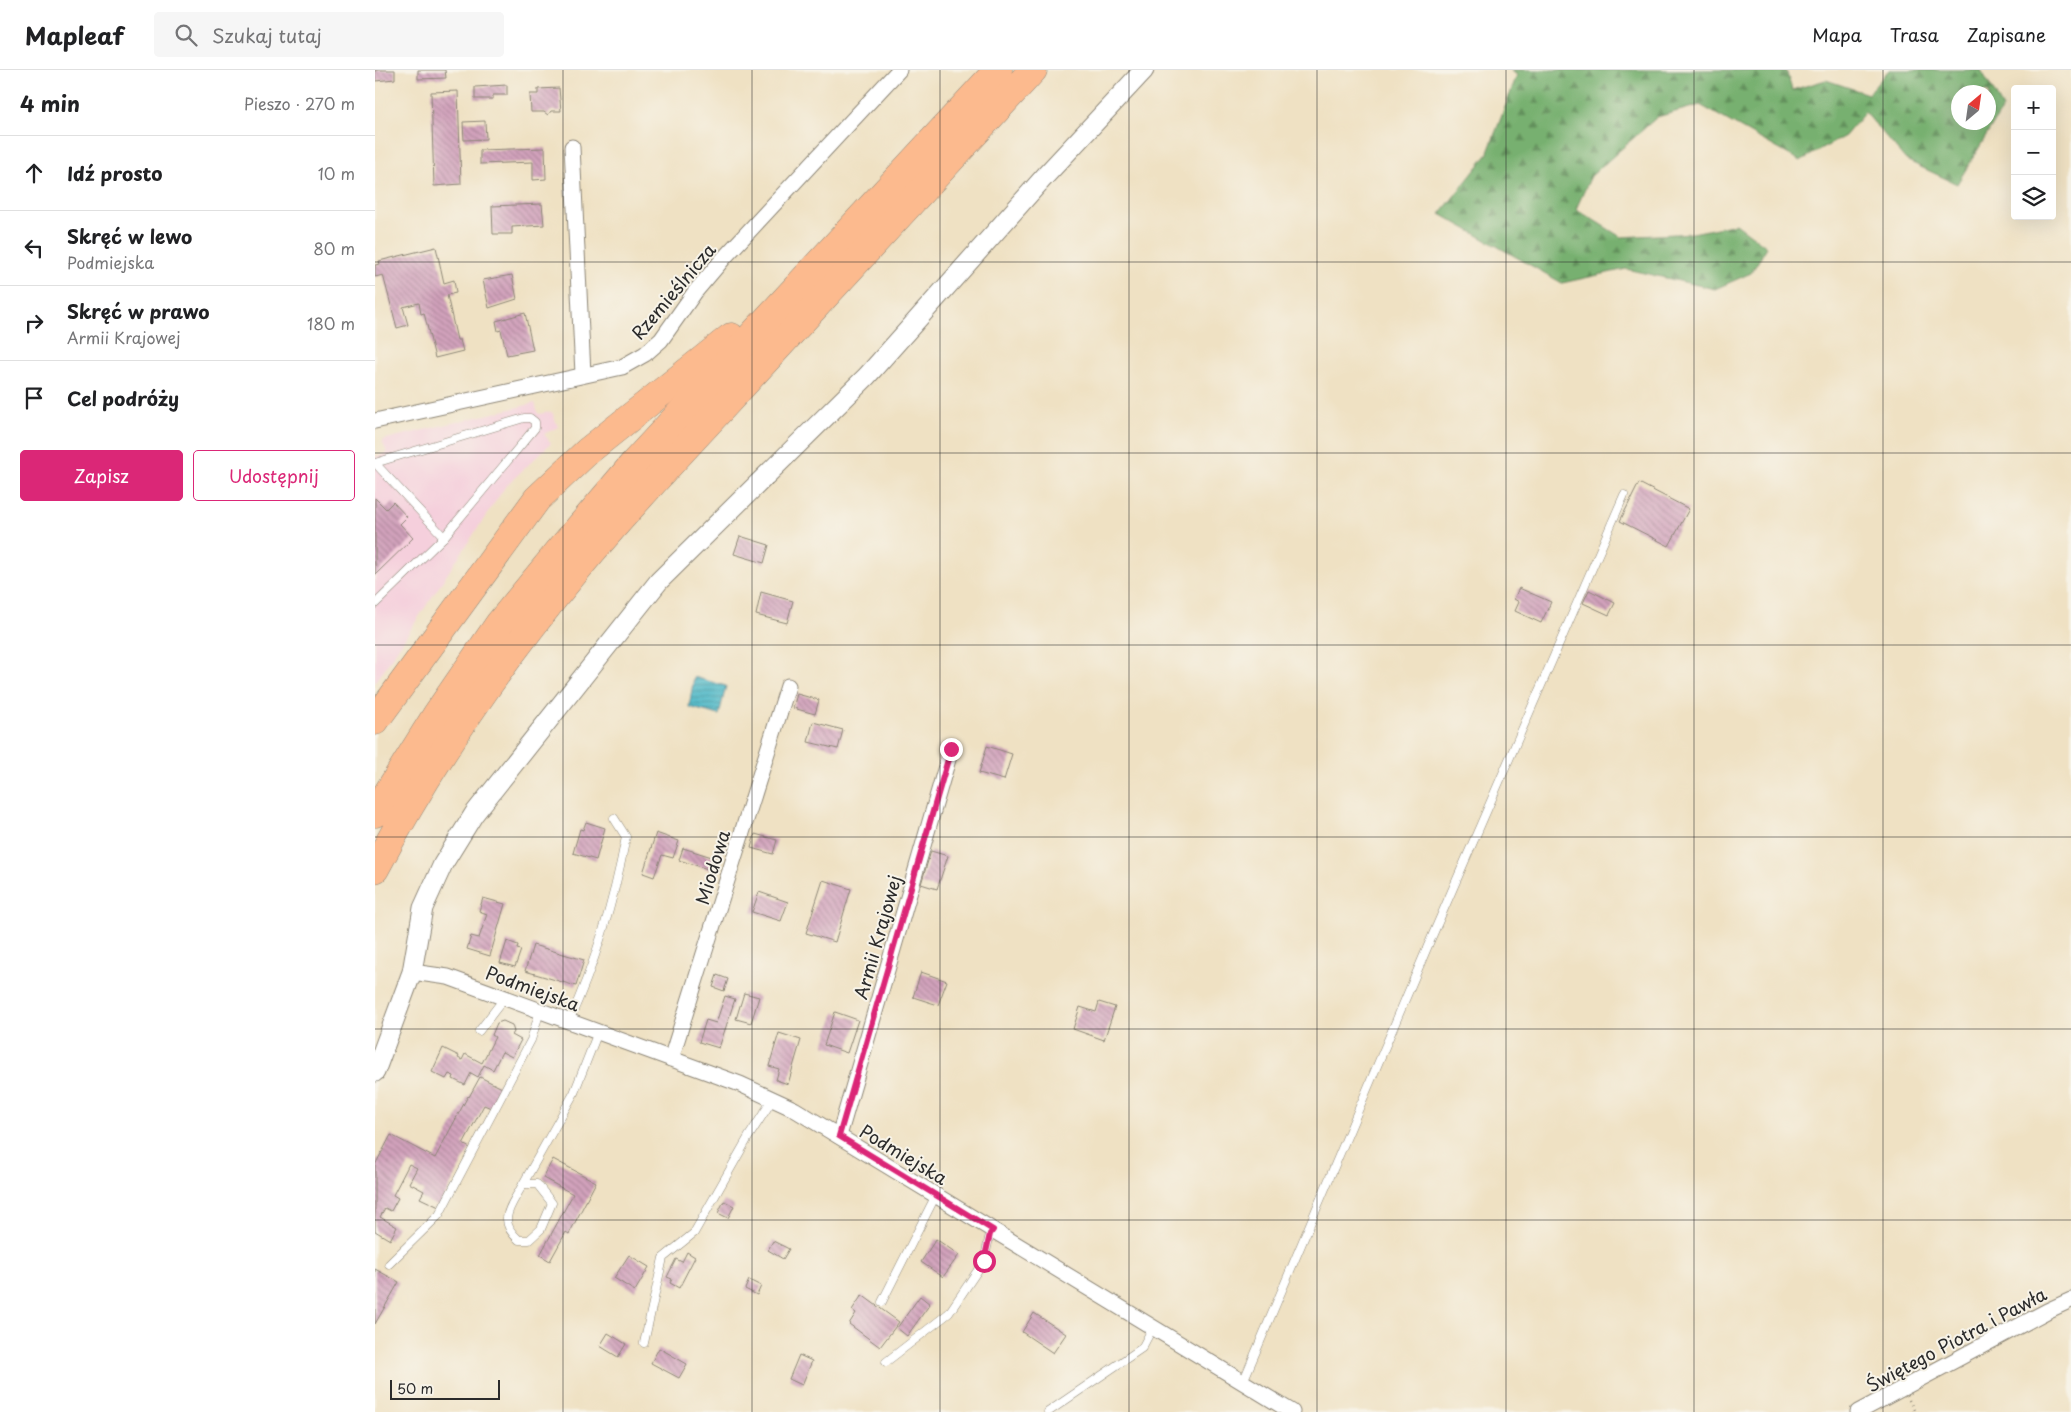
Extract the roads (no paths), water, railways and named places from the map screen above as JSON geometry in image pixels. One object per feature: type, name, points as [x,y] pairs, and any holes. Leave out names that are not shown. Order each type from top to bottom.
[{"type":"highway","points":[[375,813],[437,714],[499,624],[635,462],[807,274],[998,70]]},
{"type":"highway","points":[[375,869],[421,788],[458,732],[518,646],[579,567],[665,470],[1033,70]]},
{"type":"highway","points":[[375,721],[537,499],[588,451],[705,359],[807,274]]},
{"type":"street","name":"Rzemieślnicza","points":[[375,421],[621,367],[645,354],[661,340],[695,292],[723,259],[899,70]]},
{"type":"street","points":[[375,1072],[412,972],[423,908],[443,864],[469,823],[659,581],[867,376],[1046,175],[1144,70]]},
{"type":"street","points":[[572,146],[583,374]]},
{"type":"street","name":"Miodowa","points":[[671,1059],[788,686]]},
{"type":"street","name":"Armii Krajowej","points":[[839,1136],[951,749]]},
{"type":"street","name":"Podmiejska","points":[[412,972],[448,977],[740,1084],[794,1109],[1292,1412]]},
{"type":"street","name":"Świętego Piotra i Pawła","points":[[1858,1412],[2071,1300]]},
{"type":"lane","points":[[375,604],[444,537],[535,428],[535,422],[530,418],[524,418],[375,463],[444,537]]},
{"type":"lane","points":[[1243,1382],[1431,939],[1624,495]]},
{"type":"lane","points":[[569,1021],[584,989],[619,875],[626,837],[614,818]]},
{"type":"lane","points":[[479,1031],[499,1005],[502,997]]},
{"type":"lane","points":[[389,1264],[439,1216],[531,1040],[540,1011]]},
{"type":"lane","points":[[523,1184],[537,1184],[552,1203],[541,1229],[529,1240],[519,1240],[508,1231],[506,1218],[523,1184],[574,1093],[598,1032]]},
{"type":"lane","points":[[643,1343],[663,1258],[694,1233],[749,1136],[773,1099]]},
{"type":"lane","points":[[882,1302],[936,1195]]},
{"type":"lane","points":[[887,1362],[949,1313],[984,1261],[990,1234],[993,1230]]},
{"type":"lane","points":[[1048,1412],[1142,1348],[1153,1327]]},
{"type":"water","points":[[694,677],[726,686],[719,715],[689,707]]}]
